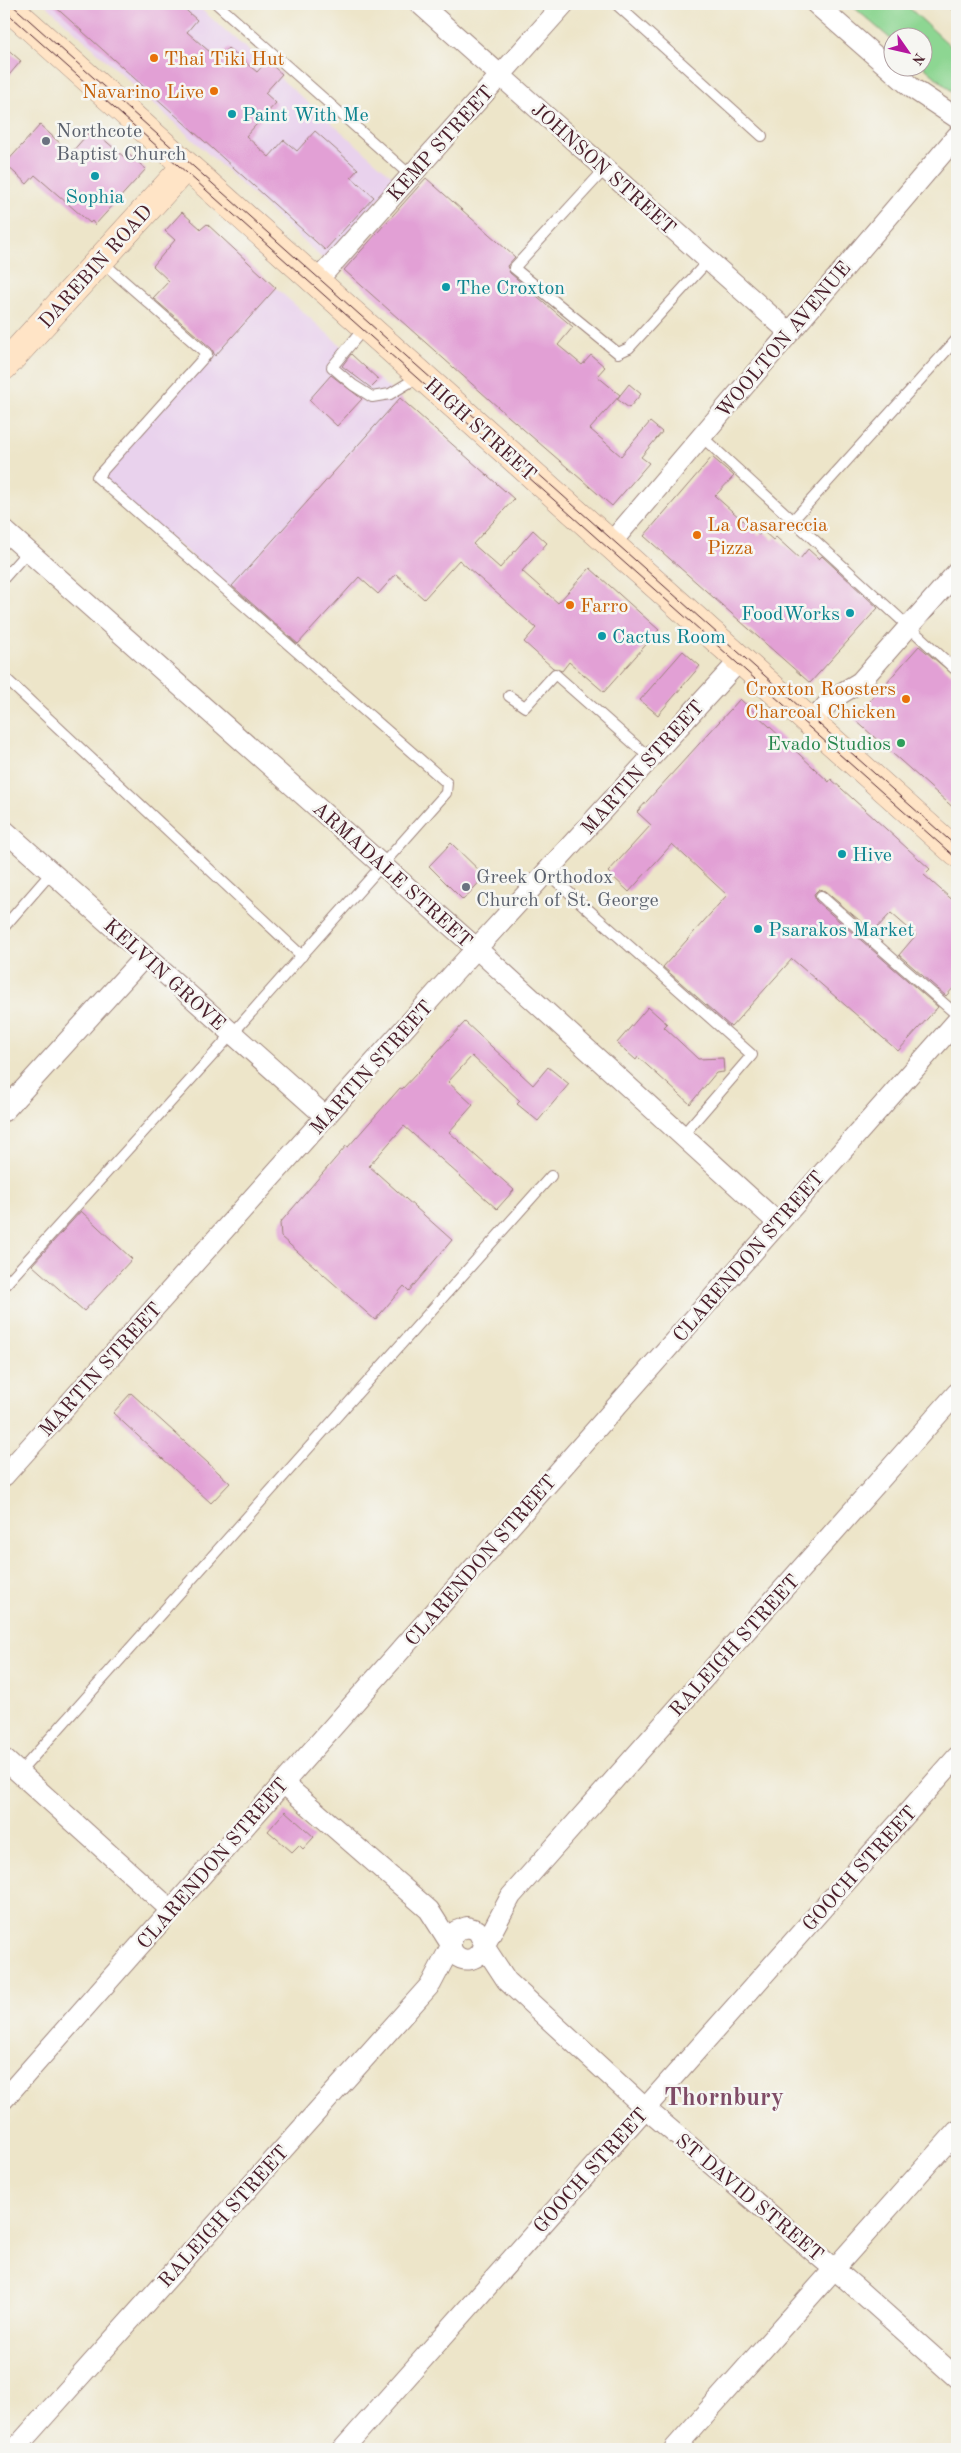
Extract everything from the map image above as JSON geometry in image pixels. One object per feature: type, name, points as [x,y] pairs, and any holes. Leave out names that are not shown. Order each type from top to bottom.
[{"type":"main road","name":"HIGH STREET","points":[[5,4],[957,853]]},
{"type":"main road","name":"DAREBIN ROAD","points":[[4,366],[186,166]]},
{"type":"street","name":"JOHNSON STREET","points":[[420,4],[789,332]]},
{"type":"street","name":"KEMP STREET","points":[[316,282],[564,4]]},
{"type":"street","points":[[816,4],[912,88],[957,131]]},
{"type":"street","name":"WOOLTON AVENUE","points":[[610,544],[957,131]]},
{"type":"street","name":"ARMADALE STREET","points":[[4,530],[476,948],[778,1223]]},
{"type":"street","points":[[811,723],[832,699],[860,682],[957,572]]},
{"type":"street","name":"MARTIN STREET","points":[[4,1476],[476,948],[740,660]]},
{"type":"street","name":"KELVIN GROVE","points":[[4,830],[326,1117]]},
{"type":"street","points":[[4,1111],[145,956]]},
{"type":"street","name":"CLARENDON STREET","points":[[4,2099],[957,1021]]},
{"type":"street","name":"RALEIGH STREET","points":[[484,1945],[511,1896],[957,1393]]},
{"type":"street","name":"GOOCH STREET","points":[[343,2449],[957,1757]]},
{"type":"street","points":[[4,1759],[171,1910]]},
{"type":"street","points":[[283,1783],[435,1917],[458,1957],[468,1960],[480,1954],[484,1945],[477,1930],[435,1917]]},
{"type":"street","name":"RALEIGH STREET","points":[[466,1927],[511,1896]]},
{"type":"street","points":[[451,1944],[456,1931],[466,1927]]},
{"type":"street","name":"RALEIGH STREET","points":[[431,1984],[451,1944]]},
{"type":"street","name":"ST DAVID STREET","points":[[484,1945],[500,1975]]},
{"type":"street","name":"RALEIGH STREET","points":[[15,2449],[431,1984],[468,1960]]},
{"type":"street","name":"ST DAVID STREET","points":[[468,1960],[500,1975],[645,2108],[834,2269],[957,2378]]},
{"type":"street","points":[[674,2449],[957,2131]]},
{"type":"lane","points":[[217,4],[410,176]]},
{"type":"lane","points":[[616,4],[762,136]]},
{"type":"lane","points":[[605,169],[514,268],[618,353],[629,348],[708,261]]},
{"type":"lane","points":[[4,1286],[382,866],[446,793],[447,783],[98,477],[207,354],[100,260]]},
{"type":"lane","points":[[366,327],[332,367],[352,385],[372,397],[390,394],[421,376]]},
{"type":"lane","points":[[794,519],[957,339]]},
{"type":"lane","points":[[701,436],[794,519],[908,628],[957,670]]},
{"type":"lane","points":[[4,578],[28,551]]},
{"type":"lane","points":[[509,696],[525,707],[555,674],[650,758]]},
{"type":"lane","points":[[4,677],[302,956]]},
{"type":"lane","points":[[4,927],[51,872]]},
{"type":"lane","points":[[546,872],[752,1055],[682,1136]]},
{"type":"lane","points":[[821,896],[957,1015]]},
{"type":"lane","points":[[19,1773],[551,1176]]},
{"type":"shaded area","points":[[45,4],[195,4],[397,180],[324,260]]},
{"type":"shaded area","points":[[276,288],[400,398],[231,588],[97,477]]},
{"type":"green space","points":[[850,4],[905,4],[931,28],[884,28],[884,33]]},
{"type":"green space","points":[[934,31],[957,52],[957,96],[934,76]]},
{"type":"building","points":[[52,4],[179,4],[197,20],[187,32],[218,59],[228,48],[257,72],[267,61],[282,74],[265,93],[276,103],[246,136],[269,157],[284,140],[297,151],[315,131],[358,169],[351,177],[374,197],[325,250]]},
{"type":"building","points":[[4,46],[21,61],[4,81]]},
{"type":"building","name":"Sophia","points":[[40,125],[71,153],[92,129],[124,157],[127,153],[146,169],[95,225],[92,221],[90,223],[35,175],[27,184],[5,164]]},
{"type":"building","points":[[426,178],[515,257],[507,266],[510,273],[573,327],[558,345],[582,365],[591,355],[605,367],[597,376],[620,395],[590,429],[621,456],[650,422],[662,432],[641,457],[649,463],[612,506],[344,270]]},
{"type":"building","points":[[182,212],[201,229],[207,224],[276,288],[215,356],[212,349],[153,298],[169,281],[153,266],[175,240],[165,231]]},
{"type":"building","points":[[351,354],[379,380],[371,388],[342,366]]},
{"type":"building","points":[[331,375],[362,399],[337,426],[309,400]]},
{"type":"building","points":[[629,384],[641,394],[629,408],[617,399]]},
{"type":"building","points":[[400,398],[514,499],[473,544],[500,568],[533,530],[547,543],[522,571],[558,603],[590,568],[659,630],[604,692],[569,662],[562,671],[553,668],[524,642],[536,628],[459,560],[424,599],[396,574],[378,594],[359,577],[298,644],[232,586]]},
{"type":"building","points":[[712,457],[734,476],[715,496],[759,535],[763,531],[773,540],[776,537],[800,559],[808,549],[819,559],[822,556],[878,608],[810,683],[644,536]]},
{"type":"building","points":[[919,646],[957,678],[957,811],[854,719]]},
{"type":"building","points":[[683,651],[700,666],[658,715],[640,700]]},
{"type":"building","points":[[740,699],[829,782],[831,779],[930,869],[924,875],[957,904],[957,984],[946,996],[899,955],[916,935],[891,913],[873,932],[825,891],[819,889],[814,894],[816,901],[938,1007],[898,1051],[792,959],[731,1027],[663,967],[727,895],[672,844],[629,892],[608,872],[651,825],[637,812]]},
{"type":"building","points":[[451,843],[485,876],[463,900],[429,866]]},
{"type":"building","points":[[648,1007],[667,1024],[664,1027],[698,1059],[723,1058],[724,1072],[716,1073],[690,1104],[638,1057],[636,1060],[617,1043]]},
{"type":"building","points":[[465,1022],[533,1085],[548,1067],[569,1084],[538,1121],[517,1104],[520,1101],[472,1056],[448,1082],[473,1105],[449,1132],[514,1190],[497,1209],[404,1126],[369,1166],[452,1240],[409,1291],[404,1286],[375,1320],[281,1237],[280,1223],[346,1146],[348,1147],[400,1088],[402,1089]]},
{"type":"building","points":[[81,1211],[132,1259],[84,1311],[32,1265]]},
{"type":"building","points":[[131,1393],[230,1483],[211,1503],[113,1413]]},
{"type":"building","points":[[285,1811],[314,1837],[303,1849],[299,1845],[292,1852],[268,1831]]},
{"type":"tram line","points":[[11,4],[957,847]]},
{"type":"tram line","points":[[4,10],[957,859]]},
{"type":"railway","points":[[949,4],[957,11]]},
{"type":"place","name":"Thai Tiki Hut","points":[[154,58]]},
{"type":"place","name":"Navarino Live","points":[[214,91]]},
{"type":"place","name":"Paint With Me","points":[[232,114]]},
{"type":"place","name":"Northcote Baptist Church","points":[[46,141]]},
{"type":"place","name":"Sophia","points":[[95,176]]},
{"type":"place","name":"The Croxton","points":[[446,287]]},
{"type":"place","name":"La Casareccia Pizza","points":[[697,535]]},
{"type":"place","name":"Farro","points":[[570,605]]},
{"type":"place","name":"FoodWorks","points":[[850,613]]},
{"type":"place","name":"Cactus Room","points":[[602,636]]},
{"type":"place","name":"Croxton Roosters Charcoal Chicken","points":[[906,699]]},
{"type":"place","name":"Evado Studios","points":[[901,743]]},
{"type":"place","name":"Hive","points":[[842,854]]},
{"type":"place","name":"Greek Orthodox Church of St. George","points":[[466,887]]},
{"type":"place","name":"Psarakos Market","points":[[758,929]]},
{"type":"district","name":"Thornbury","points":[[724,2096]]}]
